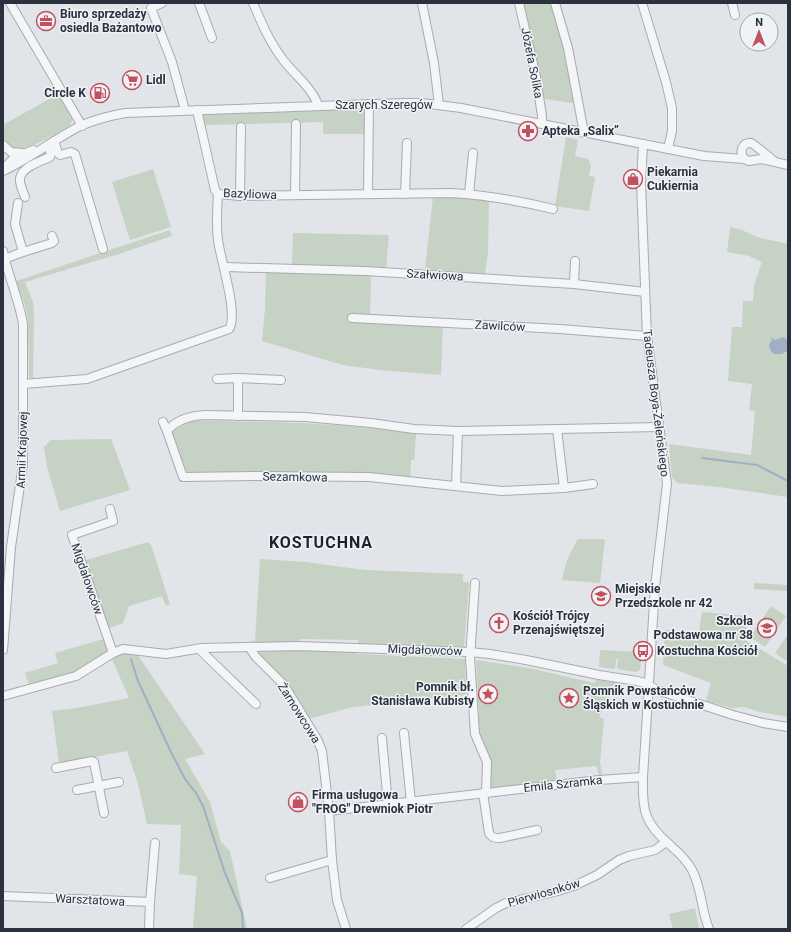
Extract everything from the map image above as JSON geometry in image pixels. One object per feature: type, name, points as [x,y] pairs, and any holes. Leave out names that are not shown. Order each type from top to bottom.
[{"type":"street","points":[[10,3],[82,126]]},
{"type":"street","points":[[162,3],[151,8],[172,62],[185,110]]},
{"type":"street","points":[[199,3],[212,38]]},
{"type":"street","points":[[253,3],[264,30],[272,43],[284,61],[315,96],[318,105]]},
{"type":"street","points":[[422,3],[434,63],[439,105]]},
{"type":"street","name":"Józefa Solika","points":[[519,3],[536,77],[542,124]]},
{"type":"street","points":[[555,3],[568,48],[584,133]]},
{"type":"street","points":[[642,3],[664,74],[672,108],[672,131],[668,149]]},
{"type":"street","points":[[732,3],[735,15]]},
{"type":"street","name":"Szarych Szeregów","points":[[3,170],[32,156],[49,144],[82,126],[104,117],[124,113],[404,103],[461,108],[704,156],[744,158]]},
{"type":"street","points":[[368,194],[369,104]]},
{"type":"street","name":"Bazyliowa","points":[[197,110],[215,190],[218,194],[240,196],[430,193],[469,194],[521,201],[553,209]]},
{"type":"street","points":[[295,195],[296,124]]},
{"type":"street","points":[[240,196],[241,127]]},
{"type":"street","points":[[405,194],[407,143]]},
{"type":"street","points":[[23,252],[14,224],[22,200],[20,176],[28,168],[50,157],[51,154],[49,144]]},
{"type":"street","points":[[49,144],[60,155],[71,152],[75,154],[103,249]]},
{"type":"street","name":"Szarych Szeregów","points":[[3,170],[13,159],[49,144]]},
{"type":"street","name":"Tadeusza Boya-Żeleńskiego","points":[[643,144],[641,183],[647,336],[667,484],[655,587],[643,777],[643,803],[646,816],[657,833],[682,856],[693,872],[709,929]]},
{"type":"street","points":[[776,162],[754,144],[745,144],[742,148],[741,154],[749,161],[755,159],[788,165]]},
{"type":"street","name":"Szarych Szeregów","points":[[3,145],[11,152],[28,152]]},
{"type":"street","name":"Szarych Szeregów","points":[[722,157],[742,148]]},
{"type":"street","points":[[755,159],[758,154],[758,148]]},
{"type":"street","points":[[469,194],[472,153]]},
{"type":"street","points":[[23,384],[88,379],[229,329],[231,324],[231,309],[217,230],[218,194]]},
{"type":"street","points":[[4,255],[23,252],[52,243],[54,241],[52,236]]},
{"type":"street","name":"Armii Krajowej","points":[[3,649],[6,586],[23,464],[23,324],[4,255]]},
{"type":"street","points":[[574,284],[575,261]]},
{"type":"street","name":"Szałwiowa","points":[[224,267],[357,271],[574,284],[645,292]]},
{"type":"street","name":"Zawilców","points":[[352,318],[560,329],[647,336]]},
{"type":"street","points":[[238,378],[238,416]]},
{"type":"street","points":[[217,379],[238,378],[281,380]]},
{"type":"street","points":[[167,431],[172,425],[192,416],[204,414],[305,417],[371,423],[403,428],[458,431],[659,427]]},
{"type":"street","name":"Sezamkowa","points":[[162,422],[167,431],[183,477],[369,477],[502,490],[564,488],[593,484]]},
{"type":"street","points":[[557,429],[564,488]]},
{"type":"street","points":[[456,486],[458,431]]},
{"type":"street","name":"Migdałowców","points":[[110,509],[113,521],[72,534],[113,653]]},
{"type":"street","points":[[475,583],[469,652],[475,734],[487,762],[484,793],[489,833],[491,837],[500,838],[537,830]]},
{"type":"street","name":"Migdałowców","points":[[3,696],[76,676],[113,653],[123,649],[170,654],[199,649],[298,646],[469,652],[526,660],[637,681],[649,685],[657,690],[732,714],[763,723],[788,727]]},
{"type":"street","name":"Żarnowcowa","points":[[250,648],[255,656],[284,685],[318,739],[322,751],[337,900],[345,929]]},
{"type":"street","points":[[199,649],[256,704]]},
{"type":"street","points":[[404,733],[410,802]]},
{"type":"street","points":[[382,738],[388,805]]},
{"type":"street","points":[[56,768],[92,761],[94,762],[104,813]]},
{"type":"street","name":"Emila Szramka","points":[[329,811],[619,778],[643,777]]},
{"type":"street","points":[[78,790],[119,782]]},
{"type":"street","name":"Pierwiosnków","points":[[466,929],[496,908],[506,903],[558,891],[576,885],[597,875],[619,860],[655,850],[666,842]]},
{"type":"street","points":[[150,929],[150,902],[155,843]]},
{"type":"street","points":[[270,878],[332,860]]},
{"type":"street","name":"Warsztatowa","points":[[3,896],[150,902]]},
{"type":"green space","points":[[522,3],[551,3],[564,48],[574,103],[544,99]]},
{"type":"green space","points":[[58,94],[72,117],[72,121],[69,126],[45,140],[25,148],[8,146],[3,140],[3,125]]},
{"type":"green space","points":[[363,109],[364,134],[323,134],[323,122],[205,125],[203,115]]},
{"type":"green space","points":[[566,137],[578,140],[575,156],[588,159],[591,166],[589,176],[595,177],[589,211],[555,206]]},
{"type":"green space","points":[[153,169],[171,227],[130,240],[112,182]]},
{"type":"green space","points":[[445,196],[489,199],[488,252],[485,274],[425,269],[433,197]]},
{"type":"green space","points":[[730,227],[742,230],[757,237],[788,244],[788,497],[719,487],[677,483],[672,477],[669,444],[751,455],[755,411],[749,410],[752,384],[728,381],[732,327],[742,327],[743,301],[753,301],[754,285],[762,262],[749,256],[727,252]]},
{"type":"green space","points":[[170,230],[172,236],[119,254],[25,282],[33,302],[34,313],[33,379],[29,377],[28,321],[25,305],[16,281]]},
{"type":"green space","points":[[293,233],[389,235],[386,267],[292,264]]},
{"type":"green space","points":[[266,270],[371,274],[370,319],[443,323],[441,375],[380,370],[343,365],[262,341]]},
{"type":"green space","points":[[193,421],[273,422],[362,427],[416,434],[414,460],[411,460],[410,478],[363,473],[187,473],[172,433],[176,429]]},
{"type":"green space","points":[[111,439],[130,490],[60,511],[47,467],[44,447],[51,440]]},
{"type":"green space","points":[[578,539],[605,539],[600,583],[562,580],[568,558]]},
{"type":"green space","points":[[148,542],[151,545],[170,604],[166,606],[162,596],[129,606],[123,623],[107,629],[83,561]]},
{"type":"green space","points":[[260,559],[305,562],[365,570],[463,574],[463,582],[469,582],[464,648],[358,645],[358,640],[300,639],[297,642],[242,644],[255,641]]},
{"type":"green space","points":[[754,583],[788,585],[788,591],[754,589]]},
{"type":"green space","points":[[771,606],[786,616],[765,647],[750,637]]},
{"type":"green space","points":[[702,612],[747,616],[745,640],[788,666],[788,717],[760,712],[744,707],[732,708],[706,701],[711,683],[663,665],[665,630],[699,633]]},
{"type":"green space","points":[[788,634],[788,662],[775,653]]},
{"type":"green space","points":[[104,639],[108,651],[76,672],[29,685],[25,673],[58,663],[55,653]]},
{"type":"green space","points":[[307,650],[351,651],[357,654],[465,659],[466,693],[464,695],[353,707],[308,719],[258,654],[261,652]]},
{"type":"green space","points":[[600,650],[642,652],[640,670],[636,672],[617,669],[618,659],[616,659],[615,669],[599,667]]},
{"type":"green space","points":[[121,653],[137,654],[205,754],[185,759],[210,802],[221,842],[230,851],[247,929],[193,929],[197,876],[179,874],[181,825],[147,824],[137,780],[127,751],[59,763],[52,711],[129,698],[111,657]]},
{"type":"green space","points":[[476,660],[529,668],[594,683],[598,679],[617,682],[599,717],[604,719],[600,762],[602,775],[599,775],[596,766],[555,770],[557,781],[491,788],[489,760],[478,734],[476,717],[479,713]]},
{"type":"green space","points":[[695,908],[699,929],[673,929],[669,914]]},
{"type":"water","points":[[770,337],[775,340],[784,337],[788,341],[788,352],[784,352],[783,354],[774,354],[770,350],[769,344],[772,341]]},
{"type":"waterway","points":[[702,458],[757,465],[788,481]]},
{"type":"waterway","points":[[131,659],[138,681],[170,750],[185,779],[196,793],[203,806],[225,873],[242,913],[243,929]]},
{"type":"place","name":"Biuro sprzedaży osiedla Bażantowo","points":[[46,21]]},
{"type":"place","name":"Lidl","points":[[132,80]]},
{"type":"place","name":"Circle K","points":[[100,93]]},
{"type":"place","name":"Apteka „Salix”","points":[[528,131]]},
{"type":"place","name":"Piekarnia Cukiernia","points":[[633,179]]},
{"type":"place","name":"Miejskie Przedszkole nr 42","points":[[601,596]]},
{"type":"place","name":"Kościół Trójcy Przenajświętszej","points":[[499,623]]},
{"type":"place","name":"Szkoła Podstawowa nr 38","points":[[767,628]]},
{"type":"place","name":"Kostuchna Kościół","points":[[643,651]]},
{"type":"place","name":"Pomnik bł. Stanisława Kubisty","points":[[488,694]]},
{"type":"place","name":"Pomnik Powstańców Śląskich w Kostuchnie","points":[[569,698]]},
{"type":"place","name":"Firma usługowa \"FROG\" Drewniok Piotr","points":[[298,802]]},
{"type":"district","name":"KOSTUCHNA","points":[[321,542]]}]
